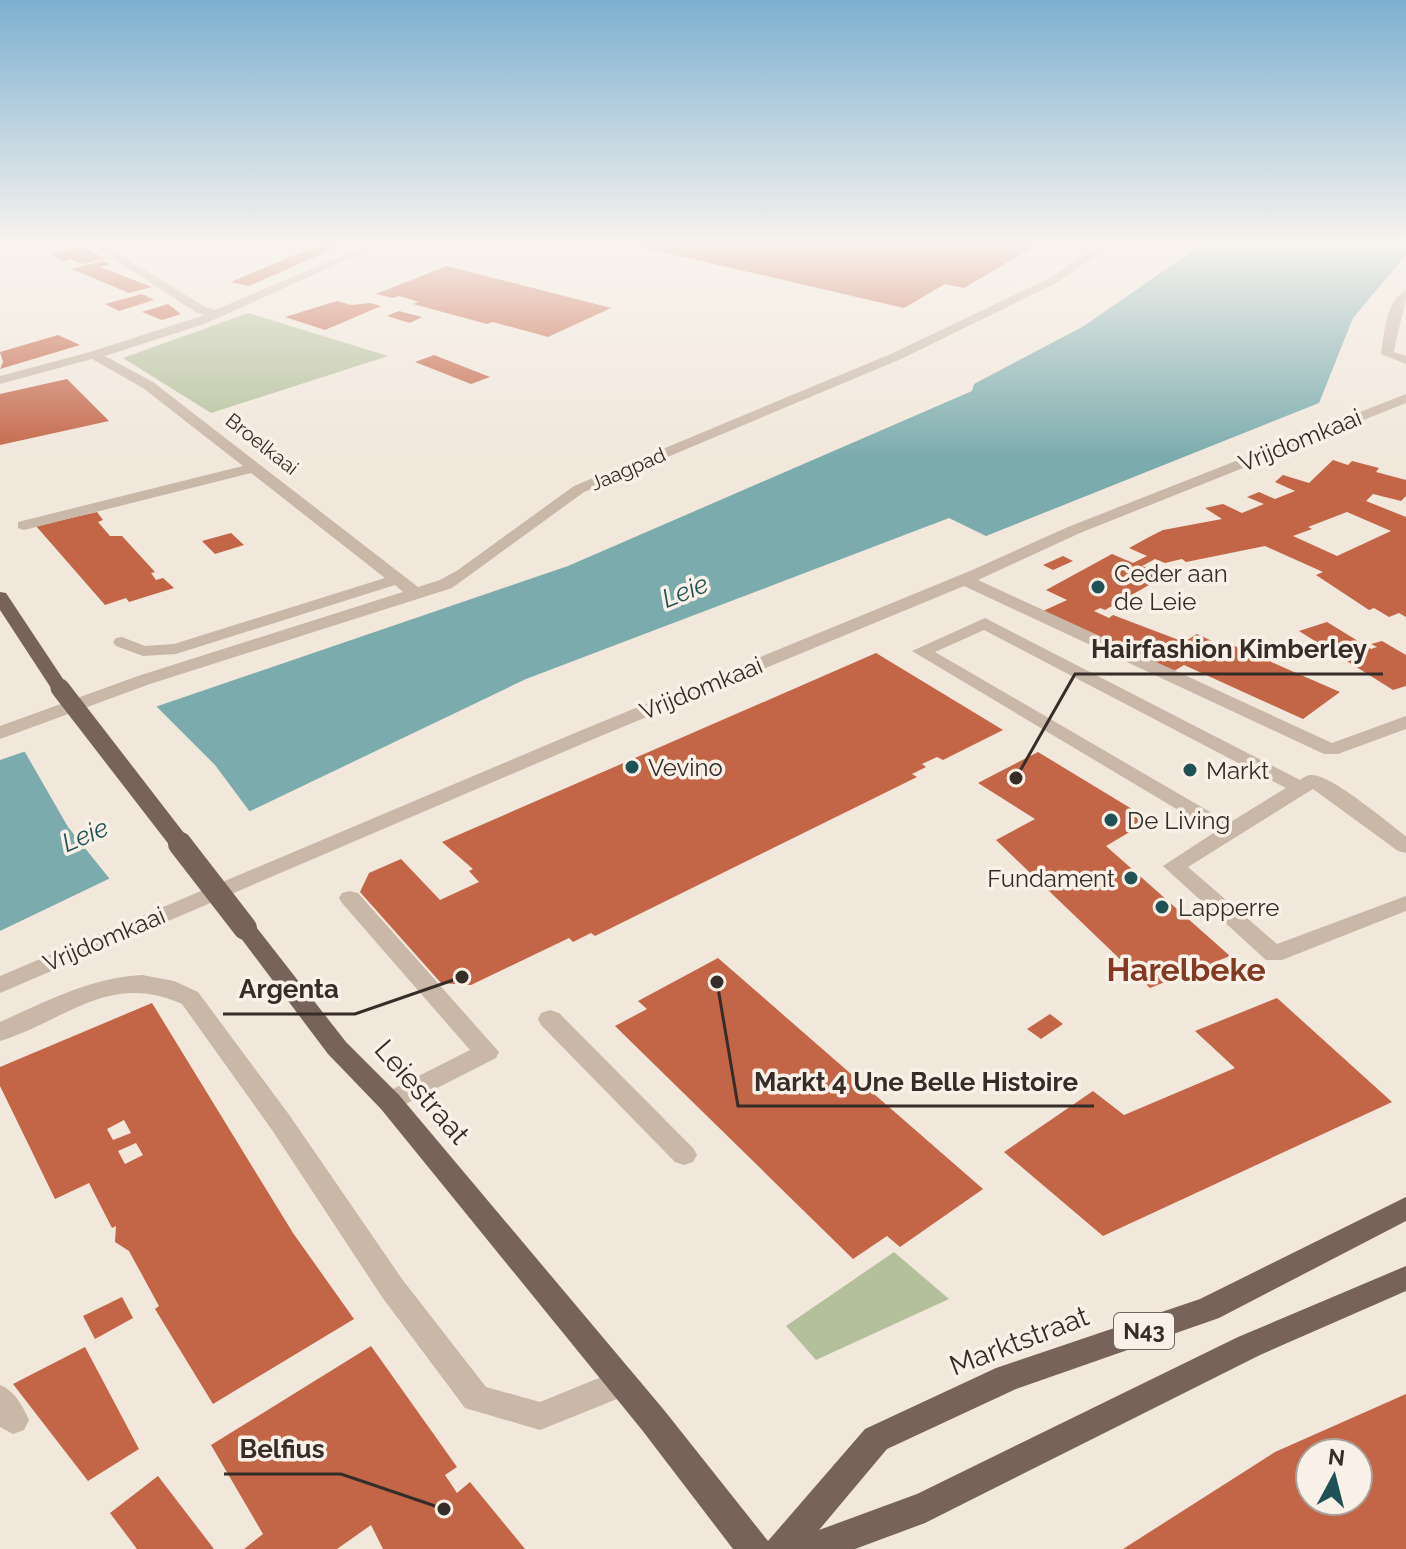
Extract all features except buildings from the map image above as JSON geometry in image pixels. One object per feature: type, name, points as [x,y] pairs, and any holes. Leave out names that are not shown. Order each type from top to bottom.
[{"type":"main road","name":"Leiestraat","points":[[0,597],[60,688],[337,1048],[390,1102],[754,1549]]},
{"type":"main road","name":"Marktstraat","points":[[781,1549],[876,1439],[1007,1378],[1209,1309],[1406,1208]]},
{"type":"main road","name":"N43","points":[[811,1549],[925,1507],[1249,1346],[1406,1278]]},
{"type":"street","points":[[0,380],[94,355],[216,314]]},
{"type":"street","name":"Jaagpad","points":[[0,732],[144,680],[446,584],[471,571],[527,522],[579,489],[897,356],[983,314]]},
{"type":"street","points":[[1395,314],[1387,354],[1406,360]]},
{"type":"street","name":"Broelkaai","points":[[94,355],[148,385],[416,594]]},
{"type":"street","name":"Vrijdomkaai","points":[[0,985],[589,734],[965,580],[1074,530],[1406,398]]},
{"type":"street","points":[[24,525],[257,467]]},
{"type":"street","points":[[122,642],[143,651],[176,649],[395,580]]},
{"type":"street","points":[[965,580],[1331,750],[1406,722]]},
{"type":"street","points":[[1230,832],[921,651],[985,623],[1301,788]]},
{"type":"street","points":[[1406,846],[1333,792],[1312,781],[1174,866],[1274,954],[1406,903]]},
{"type":"street","points":[[350,898],[487,1052],[390,1102]]},
{"type":"street","points":[[0,1032],[118,983],[131,981],[164,985],[190,998],[274,1112],[392,1288],[476,1398],[540,1416],[621,1383]]},
{"type":"street","points":[[550,1019],[684,1155]]},
{"type":"green space","points":[[244,314],[388,356],[211,413],[123,358]]},
{"type":"green space","points":[[894,1252],[949,1299],[816,1360],[786,1326]]},
{"type":"water","name":"Leie","points":[[1101,314],[1356,314],[1319,403],[986,536],[949,518],[526,679],[0,931],[0,760],[568,566],[972,391],[974,384]]},
{"type":"pier","points":[[153,703],[215,765],[253,816],[113,883],[68,827],[22,747]]},
{"type":"place","name":"Ceder aan de Leie","points":[[1098,587]]},
{"type":"place","name":"Vevino","points":[[632,767]]},
{"type":"place","name":"Markt","points":[[1190,770]]},
{"type":"place","name":"Hairfashion Kimberley","points":[[1016,778]]},
{"type":"place","name":"De Living","points":[[1111,820]]},
{"type":"place","name":"Fundament","points":[[1131,878]]},
{"type":"place","name":"Lapperre","points":[[1162,907]]},
{"type":"place","name":"Argenta","points":[[462,977]]},
{"type":"place","name":"Markt 4 Une Belle Histoire","points":[[717,982]]},
{"type":"place","name":"Belfius","points":[[444,1509]]},
{"type":"district","name":"Harelbeke","points":[[1186,969]]}]
